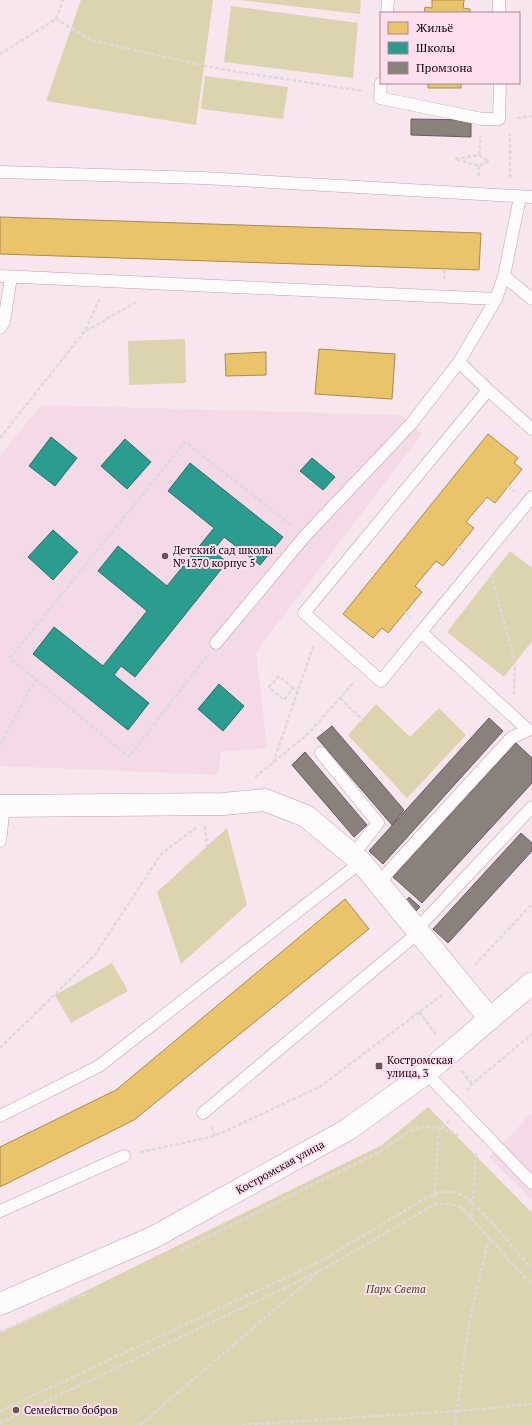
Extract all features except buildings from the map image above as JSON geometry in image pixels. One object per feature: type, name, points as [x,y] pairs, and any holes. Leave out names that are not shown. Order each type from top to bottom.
[{"type":"street","points":[[2,806],[222,804],[265,800],[306,816],[357,858],[490,1019]]},
{"type":"street","name":"Костромская улица","points":[[0,1304],[154,1237],[347,1130],[426,1073],[532,983]]},
{"type":"lane","points":[[387,12],[388,0]]},
{"type":"lane","points":[[499,0],[499,12]]},
{"type":"lane","points":[[381,84],[380,98],[482,119],[504,119],[500,84]]},
{"type":"lane","points":[[0,172],[203,178],[521,197],[504,276],[496,299],[459,362],[411,424],[305,536],[216,643]]},
{"type":"lane","points":[[504,276],[532,299]]},
{"type":"lane","points":[[0,328],[4,322],[5,277],[496,299]]},
{"type":"lane","points":[[459,362],[532,429]]},
{"type":"lane","points":[[488,390],[304,613],[367,667],[381,681],[532,497]]},
{"type":"lane","points":[[421,632],[515,718],[531,730]]},
{"type":"lane","points":[[379,884],[389,871],[511,738],[531,730]]},
{"type":"lane","points":[[0,1116],[99,1066],[357,858],[378,823],[321,753]]},
{"type":"lane","points":[[0,841],[2,806]]},
{"type":"lane","points":[[203,1113],[417,931],[532,807]]},
{"type":"lane","points":[[426,1073],[532,1183]]},
{"type":"lane","points":[[0,1211],[124,1156]]},
{"type":"path","points":[[0,54],[56,19],[63,0]]},
{"type":"path","points":[[56,19],[93,41],[220,69],[358,90],[380,98]]},
{"type":"path","points":[[521,197],[504,119],[532,116]]},
{"type":"path","points":[[479,155],[489,161],[479,166],[455,159],[479,155]]},
{"type":"path","points":[[0,438],[85,331],[108,281]]},
{"type":"path","points":[[85,331],[167,284]]},
{"type":"path","points":[[216,643],[129,757],[36,678],[10,658],[185,442],[305,536]]},
{"type":"path","points":[[477,563],[492,575],[515,662],[515,718]]},
{"type":"path","points":[[273,763],[320,627]]},
{"type":"path","points":[[252,780],[307,735],[367,667]]},
{"type":"path","points":[[293,688],[284,700],[269,687],[279,676],[297,691]]},
{"type":"path","points":[[0,745],[36,678]]},
{"type":"path","points":[[340,698],[363,720]]},
{"type":"path","points":[[0,1048],[94,956],[162,853],[205,821],[207,846]]},
{"type":"path","points":[[124,1156],[216,1136],[321,1086],[460,982],[532,904]]},
{"type":"path","points":[[467,1096],[467,1090],[472,1084],[532,1034]]},
{"type":"path","points":[[175,1253],[383,1150],[408,1130],[424,1125],[439,1127],[461,1135]]},
{"type":"path","points":[[434,1205],[439,1127]]},
{"type":"path","points":[[472,1217],[477,1144]]},
{"type":"path","points":[[0,1411],[319,1262],[434,1194],[442,1192],[460,1194],[472,1203],[532,1269]]},
{"type":"path","points":[[0,1423],[318,1272],[434,1205],[444,1203],[456,1205],[472,1217],[532,1284]]},
{"type":"path","points":[[454,1425],[458,1411],[470,1323],[489,1237]]},
{"type":"path","points":[[140,1425],[318,1272]]},
{"type":"path","points":[[0,1332],[88,1292]]},
{"type":"path","points":[[242,1425],[458,1411],[532,1404]]},
{"type":"shaded area","name":"Детский сад школы №1370 корпус 5","points":[[41,405],[401,415],[422,434],[256,652],[267,748],[221,752],[218,775],[0,766],[0,456]]},
{"type":"shaded area","points":[[532,1113],[532,1200],[489,1157]]},
{"type":"green space","points":[[81,0],[213,0],[196,125],[46,101]]},
{"type":"green space","points":[[238,0],[361,0],[360,14]]},
{"type":"green space","points":[[231,6],[358,23],[353,78],[224,62]]},
{"type":"green space","points":[[205,76],[288,87],[283,119],[201,109]]},
{"type":"green space","points":[[185,339],[186,383],[129,385],[128,341]]},
{"type":"green space","points":[[510,551],[532,568],[532,641],[504,677],[447,632]]},
{"type":"green space","points":[[376,704],[410,737],[439,708],[466,735],[407,798],[348,735]]},
{"type":"green space","points":[[227,828],[247,905],[181,964],[157,892]]},
{"type":"green space","points":[[112,963],[128,991],[71,1023],[55,995]]},
{"type":"green space","name":"Парк Света","points":[[428,1107],[532,1213],[532,1425],[0,1425],[0,1333],[382,1145]]},
{"type":"place","name":"Детский сад школы №1370 корпус 5","points":[[165,556]]},
{"type":"place","name":"Костромская улица, 3","points":[[379,1066]]},
{"type":"place","name":"Семейство бобров","points":[[16,1410]]}]
